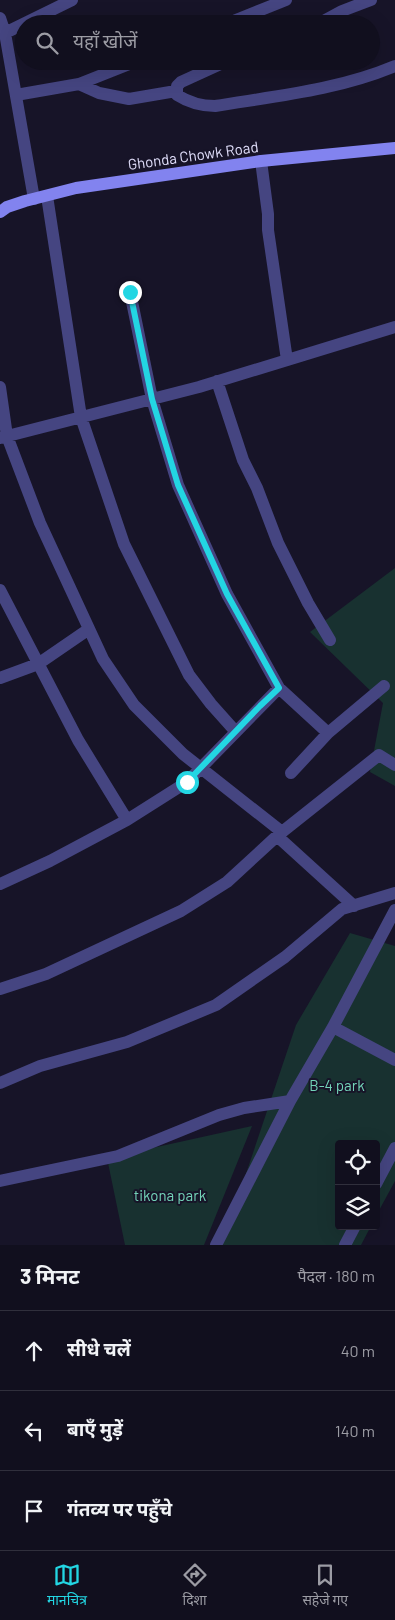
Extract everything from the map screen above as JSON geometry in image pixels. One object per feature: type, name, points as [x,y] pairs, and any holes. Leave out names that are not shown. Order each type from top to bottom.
[{"type":"street","points":[[42,15],[72,0]]},
{"type":"street","points":[[248,15],[286,0]]},
{"type":"street","points":[[333,15],[371,0]]},
{"type":"street","points":[[0,18],[5,33],[34,199]]},
{"type":"street","points":[[5,33],[15,28]]},
{"type":"street","points":[[207,70],[181,82],[177,86],[177,95],[206,106],[215,106],[328,88],[370,76],[395,66]]},
{"type":"street","points":[[16,95],[79,84],[114,70]]},
{"type":"street","points":[[79,84],[99,93],[129,99],[176,91]]},
{"type":"street","name":"Ghonda Chowk Road","points":[[0,212],[7,207],[76,188],[261,161],[395,148]]},
{"type":"street","points":[[261,161],[268,214],[268,230],[287,360]]},
{"type":"street","points":[[47,196],[81,417],[124,544],[189,675],[236,732]]},
{"type":"street","points":[[130,292],[152,399],[178,485],[227,594],[279,688],[328,733]]},
{"type":"street","points":[[4,437],[217,381],[395,327]]},
{"type":"street","points":[[217,381],[243,460],[257,488],[278,542],[308,603],[330,640]]},
{"type":"street","points":[[0,387],[4,437],[40,523],[103,659],[134,705],[183,754],[201,767],[279,834],[354,906]]},
{"type":"street","points":[[0,590],[78,740],[127,820]]},
{"type":"street","points":[[0,678],[38,664],[89,629]]},
{"type":"street","points":[[291,773],[328,733],[384,686]]},
{"type":"street","points":[[0,884],[50,861],[127,820],[187,782],[279,688]]},
{"type":"street","points":[[0,989],[46,974],[181,911],[228,882],[279,834],[379,755],[395,765]]},
{"type":"street","points":[[0,1082],[40,1066],[127,1042],[216,1005],[285,957],[342,909],[395,893]]},
{"type":"street","points":[[216,1245],[290,1101],[333,1027],[395,910]]},
{"type":"street","points":[[333,1027],[395,1060]]},
{"type":"street","points":[[0,1181],[118,1156],[219,1115],[244,1108],[290,1101]]},
{"type":"street","points":[[380,1176],[395,1148]]},
{"type":"street","points":[[345,1245],[353,1230]]},
{"type":"green space","points":[[395,568],[395,786],[370,772],[383,703],[310,632]]},
{"type":"green space","name":"B-4 park","points":[[350,933],[395,946],[395,1181],[380,1209],[380,1140],[335,1140],[335,1230],[369,1230],[361,1245],[222,1245],[296,1025]]},
{"type":"green space","name":"tikona park","points":[[252,1126],[204,1245],[125,1245],[107,1158]]},
{"type":"route","points":[[130,292],[152,399],[178,485],[227,594],[279,688],[187,782]]}]
